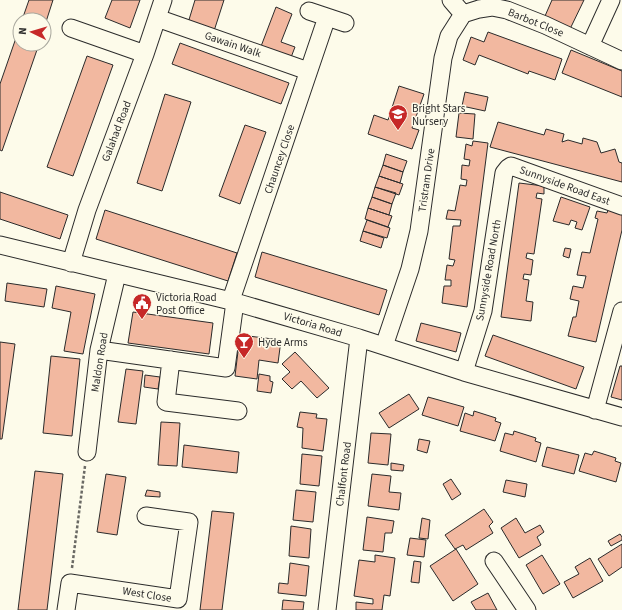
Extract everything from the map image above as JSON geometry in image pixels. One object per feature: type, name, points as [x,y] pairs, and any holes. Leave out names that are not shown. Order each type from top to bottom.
[{"type":"street","name":"Galahad Road","points":[[70,263],[87,210],[145,54],[162,0]]},
{"type":"street","points":[[451,0],[463,14]]},
{"type":"street","points":[[590,46],[611,0]]},
{"type":"street","name":"Barbot Close","points":[[463,14],[492,7],[507,10],[545,25],[622,61]]},
{"type":"street","points":[[309,11],[345,23]]},
{"type":"street","name":"Tristram Drive","points":[[384,346],[408,276],[419,231],[443,58],[449,36],[463,14]]},
{"type":"street","name":"Chauncey Close","points":[[171,360],[226,368],[233,301],[308,70],[327,17]]},
{"type":"street","name":"Gawain Walk","points":[[157,18],[308,70]]},
{"type":"street","points":[[71,28],[145,54]]},
{"type":"street","name":"Sunnyside Road East","points":[[508,168],[511,166],[622,206]]},
{"type":"street","name":"Sunnyside Road North","points":[[464,372],[484,311],[504,173],[508,168]]},
{"type":"street","name":"Victoria Road","points":[[0,245],[233,301],[359,338],[464,372],[622,417]]},
{"type":"street","name":"Maldon Road","points":[[87,452],[99,350],[117,274]]},
{"type":"street","points":[[594,410],[622,311]]},
{"type":"street","name":"Chalfont Road","points":[[327,610],[359,338]]},
{"type":"street","points":[[99,350],[171,360],[166,402],[238,411]]},
{"type":"street","name":"West Close","points":[[70,583],[178,599],[189,522],[146,516]]},
{"type":"street","points":[[494,561],[527,610]]},
{"type":"street","points":[[66,610],[70,583]]},
{"type":"path","points":[[70,583],[87,452]]},
{"type":"building","points":[[29,0],[53,0],[49,12],[25,12]]},
{"type":"building","points":[[112,0],[140,0],[130,28],[105,18]]},
{"type":"building","points":[[195,0],[224,0],[214,31],[188,23]]},
{"type":"building","points":[[552,0],[584,0],[570,29],[545,16]]},
{"type":"building","points":[[276,7],[292,14],[281,42],[295,47],[290,60],[260,49]]},
{"type":"building","points":[[488,32],[562,59],[555,80],[529,71],[528,74],[479,55],[475,65],[463,60],[471,37],[484,42]]},
{"type":"building","points":[[180,43],[289,83],[281,104],[172,64]]},
{"type":"building","points":[[12,49],[12,52],[36,52],[2,151],[0,150],[0,84]]},
{"type":"building","points":[[571,50],[622,71],[622,97],[562,73]]},
{"type":"building","points":[[87,56],[113,65],[73,176],[47,167]]},
{"type":"building","points":[[399,86],[424,94],[412,128],[419,130],[412,149],[368,134],[374,115],[388,120]]},
{"type":"building","points":[[465,92],[488,97],[485,111],[462,106]]},
{"type":"building","points":[[165,94],[191,102],[162,191],[137,183]]},
{"type":"building","points":[[459,113],[475,114],[473,139],[456,137]]},
{"type":"building","points":[[498,122],[544,135],[546,129],[564,134],[562,142],[568,140],[582,144],[583,138],[597,142],[601,153],[615,149],[619,162],[622,163],[622,182],[490,147]]},
{"type":"building","points":[[245,125],[266,132],[240,204],[219,196]]},
{"type":"building","points":[[473,141],[488,143],[467,307],[442,303],[444,286],[451,286],[451,280],[445,280],[447,265],[453,266],[455,260],[449,259],[453,226],[460,226],[461,220],[446,219],[448,210],[455,211],[460,185],[466,186],[467,180],[461,179],[462,165],[469,166],[470,160],[464,159],[466,144],[472,146]]},
{"type":"building","points":[[386,154],[407,161],[403,172],[383,165]]},
{"type":"building","points":[[383,165],[403,172],[400,183],[379,176]]},
{"type":"building","points":[[379,176],[403,184],[399,195],[375,187]]},
{"type":"building","points":[[519,183],[544,186],[544,194],[537,193],[536,198],[542,199],[534,254],[527,253],[526,258],[533,260],[531,275],[524,274],[523,279],[529,280],[526,301],[533,302],[531,321],[501,317]]},
{"type":"building","points":[[375,187],[396,193],[392,204],[372,197]]},
{"type":"building","points":[[0,192],[68,215],[60,239],[0,219]]},
{"type":"building","points":[[372,197],[392,204],[389,215],[368,208]]},
{"type":"building","points":[[561,197],[590,207],[582,230],[575,228],[577,222],[571,220],[569,225],[553,221]]},
{"type":"building","points":[[368,208],[392,216],[388,227],[365,219]]},
{"type":"building","points":[[105,210],[237,253],[228,281],[96,239]]},
{"type":"building","points":[[608,210],[622,213],[622,230],[596,342],[568,336],[573,317],[576,317],[579,301],[570,299],[573,286],[583,288],[586,276],[577,275],[582,252],[590,253],[598,219],[595,218],[597,211],[607,213]]},
{"type":"building","points":[[367,220],[390,228],[387,238],[363,231]]},
{"type":"building","points":[[363,231],[384,238],[381,248],[360,241]]},
{"type":"building","points":[[565,248],[571,249],[569,258],[563,256]]},
{"type":"building","points":[[262,252],[387,290],[379,315],[255,277]]},
{"type":"building","points":[[7,283],[47,289],[44,307],[5,301]]},
{"type":"building","points":[[56,286],[95,294],[83,354],[64,351],[71,312],[52,308]]},
{"type":"building","points":[[133,312],[213,323],[209,354],[128,343]]},
{"type":"building","points":[[421,323],[461,333],[456,352],[416,341]]},
{"type":"building","points":[[240,335],[281,340],[278,363],[259,360],[257,379],[235,376]]},
{"type":"building","points":[[493,335],[584,367],[576,389],[485,356]]},
{"type":"building","points":[[0,342],[15,344],[2,439],[0,439]]},
{"type":"building","points":[[295,352],[329,388],[317,398],[301,381],[292,389],[282,379],[290,372],[282,364]]},
{"type":"building","points":[[51,356],[80,359],[72,436],[43,433]]},
{"type":"building","points":[[620,366],[622,366],[622,400],[611,397]]},
{"type":"building","points":[[126,369],[143,371],[136,424],[118,422]]},
{"type":"building","points":[[259,374],[270,376],[270,381],[273,382],[271,393],[257,391]]},
{"type":"building","points":[[145,375],[160,377],[158,389],[144,387]]},
{"type":"building","points":[[409,394],[419,409],[389,428],[379,413]]},
{"type":"building","points":[[428,397],[464,407],[458,426],[422,415]]},
{"type":"building","points":[[474,411],[496,418],[495,421],[501,423],[495,441],[460,431],[465,413],[473,416]]},
{"type":"building","points":[[300,412],[317,414],[316,418],[327,419],[323,451],[302,448],[303,428],[297,427]]},
{"type":"building","points":[[161,422],[180,423],[177,466],[158,465]]},
{"type":"building","points":[[514,431],[536,438],[535,441],[541,443],[536,462],[500,451],[505,433],[513,435]]},
{"type":"building","points":[[371,433],[391,434],[388,465],[368,463]]},
{"type":"building","points":[[419,439],[430,441],[427,453],[417,450]]},
{"type":"building","points":[[184,445],[239,452],[237,473],[182,467]]},
{"type":"building","points":[[547,447],[579,455],[574,474],[542,466]]},
{"type":"building","points":[[594,451],[616,458],[615,461],[621,463],[616,482],[579,471],[585,453],[592,455]]},
{"type":"building","points":[[302,454],[322,456],[319,486],[300,484]]},
{"type":"building","points":[[391,463],[404,465],[403,471],[391,470]]},
{"type":"building","points":[[35,471],[63,474],[47,610],[18,610]]},
{"type":"building","points":[[106,474],[126,477],[117,535],[97,532]]},
{"type":"building","points":[[372,474],[391,476],[389,492],[401,493],[399,510],[368,506]]},
{"type":"building","points":[[451,479],[461,494],[452,500],[443,484]]},
{"type":"building","points":[[506,480],[527,484],[525,497],[503,492]]},
{"type":"building","points":[[147,490],[160,492],[160,497],[145,496]]},
{"type":"building","points":[[296,490],[316,492],[313,522],[293,520]]},
{"type":"building","points":[[484,509],[493,522],[489,526],[493,533],[466,550],[463,545],[455,549],[445,535]]},
{"type":"building","points":[[212,511],[234,513],[222,610],[200,610]]},
{"type":"building","points":[[367,517],[394,521],[392,533],[385,533],[383,552],[363,550]]},
{"type":"building","points":[[422,518],[430,520],[428,539],[419,538]]},
{"type":"building","points":[[516,518],[525,533],[540,525],[544,532],[537,537],[541,545],[519,558],[501,528]]},
{"type":"building","points":[[291,526],[311,529],[309,558],[289,556]]},
{"type":"building","points":[[620,534],[622,540],[611,546],[608,541]]},
{"type":"building","points":[[410,538],[426,540],[424,557],[407,555]]},
{"type":"building","points":[[622,544],[622,567],[609,576],[598,559]]},
{"type":"building","points":[[456,549],[478,584],[453,601],[430,566]]},
{"type":"building","points":[[375,555],[395,558],[390,596],[384,595],[382,610],[356,610],[356,602],[373,604],[373,599],[354,596],[359,560],[375,562]]},
{"type":"building","points":[[542,555],[560,584],[543,594],[526,565]]},
{"type":"building","points":[[590,558],[603,581],[573,598],[564,582],[579,574],[575,567]]},
{"type":"building","points":[[414,561],[421,562],[419,583],[411,582]]},
{"type":"building","points":[[290,563],[309,566],[306,596],[278,593],[279,583],[288,584]]},
{"type":"building","points":[[488,593],[497,610],[476,610],[471,602]]},
{"type":"building","points":[[283,600],[304,602],[303,610],[282,610]]},
{"type":"place","name":"Bright Stars Nursery","points":[[398,131]]},
{"type":"place","name":"Victoria Road Post Office","points":[[142,320]]},
{"type":"place","name":"Hyde Arms","points":[[244,359]]}]
